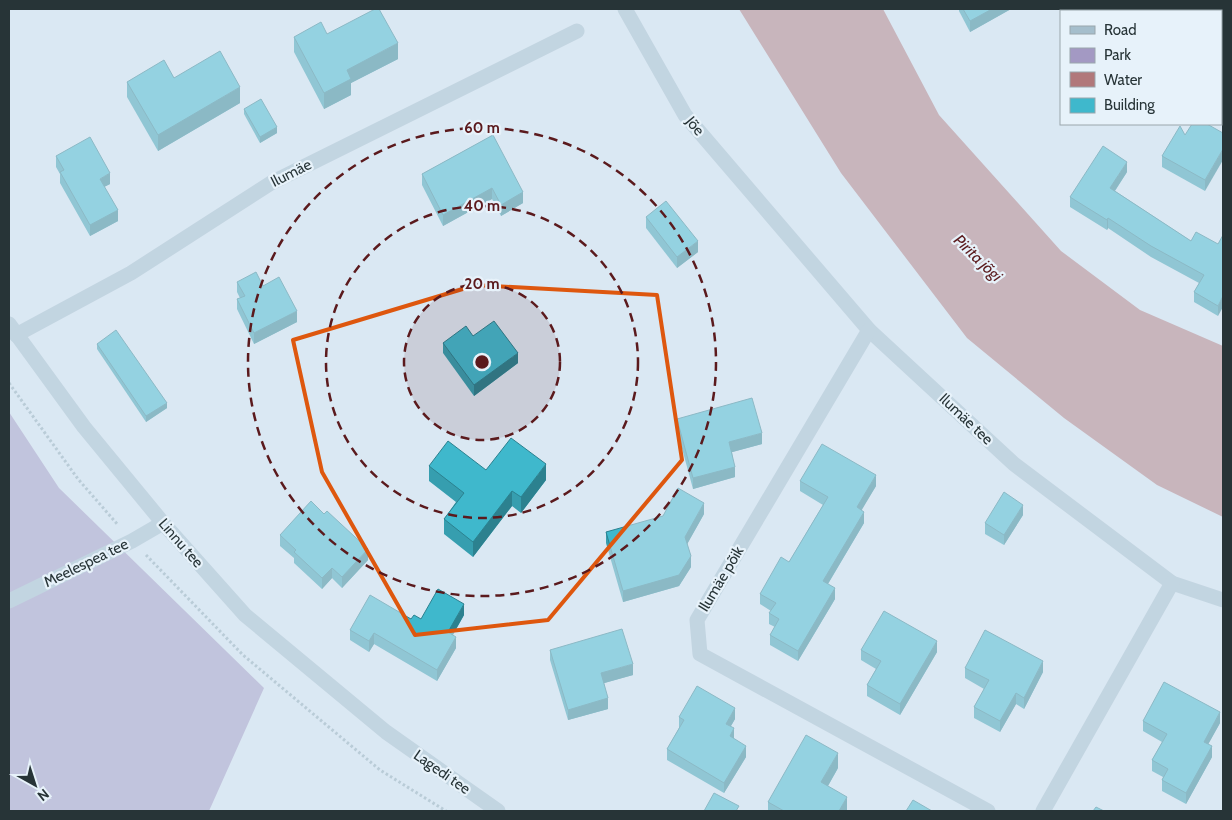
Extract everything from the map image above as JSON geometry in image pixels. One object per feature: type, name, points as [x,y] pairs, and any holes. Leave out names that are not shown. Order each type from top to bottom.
[{"type":"street","name":"Jõe","points":[[625,9],[685,115],[784,230]]},
{"type":"street","name":"Ilumäe","points":[[12,330],[130,273],[271,183],[577,31]]},
{"type":"street","name":"Ilumäe tee","points":[[784,230],[869,330],[1014,464],[1172,583],[1223,600]]},
{"type":"street","name":"Linnu tee","points":[[12,330],[84,428],[163,523],[245,615],[386,732]]},
{"type":"street","name":"Ilumäe põik","points":[[869,330],[697,620],[700,654],[988,811]]},
{"type":"street","name":"Meelespea tee","points":[[9,601],[132,541],[163,523]]},
{"type":"street","points":[[1043,811],[1172,583]]},
{"type":"street","name":"Lagedi tee","points":[[386,732],[498,811]]},
{"type":"highlighted area","points":[[476,285],[657,295],[682,460],[548,620],[415,635],[322,472],[293,340]]},
{"type":"green space","points":[[9,412],[59,488],[264,688],[209,811],[9,811]]},
{"type":"water","name":"Pirita jõgi","points":[[739,9],[883,9],[939,115],[1061,251],[1140,310],[1223,346],[1223,517],[1157,485],[1064,418],[967,338],[841,173]]},
{"type":"building","points":[[375,9],[379,9],[398,43],[347,70],[351,79],[324,93],[294,37],[321,22],[327,34]]},
{"type":"building","points":[[963,9],[992,9],[970,21]]},
{"type":"building","points":[[220,51],[240,87],[158,135],[127,82],[164,60],[174,78]]},
{"type":"building","points":[[261,99],[277,127],[260,137],[244,109]]},
{"type":"building","points":[[1191,125],[1209,125],[1223,133],[1223,149],[1205,180],[1162,156],[1180,126],[1185,135]]},
{"type":"building","points":[[493,135],[523,192],[501,205],[492,188],[443,215],[422,174]]},
{"type":"building","points":[[90,137],[110,173],[100,179],[118,210],[90,225],[60,172],[64,170],[56,156]]},
{"type":"building","points":[[1103,146],[1127,162],[1110,188],[1191,241],[1196,232],[1218,244],[1223,235],[1223,296],[1218,306],[1194,292],[1204,275],[1151,246],[1108,218],[1107,220],[1070,197]]},
{"type":"building","points":[[666,201],[698,241],[677,257],[646,217]]},
{"type":"building","points":[[256,272],[263,286],[279,277],[297,311],[254,333],[237,299],[245,296],[237,282]]},
{"type":"building","points":[[494,321],[518,353],[474,385],[443,343],[466,326],[473,336]]},
{"type":"building","points":[[116,330],[167,403],[146,416],[97,344]]},
{"type":"building","points":[[752,398],[762,433],[729,442],[735,467],[693,478],[677,419]]},
{"type":"building","points":[[511,438],[546,464],[521,497],[512,491],[473,542],[444,519],[464,493],[429,466],[448,441],[486,470]]},
{"type":"building","points":[[822,444],[876,475],[857,507],[864,512],[823,581],[835,588],[798,651],[770,635],[779,619],[769,613],[776,603],[760,594],[781,557],[789,562],[828,497],[800,481]]},
{"type":"building","points":[[678,488],[704,503],[685,537],[691,556],[679,575],[623,591],[606,532],[663,516]]},
{"type":"building","points":[[1004,492],[1023,505],[1004,535],[985,523]]},
{"type":"building","points":[[311,501],[324,514],[327,511],[368,549],[342,577],[332,568],[322,578],[294,552],[296,550],[280,535]]},
{"type":"building","points":[[438,589],[464,604],[448,632],[456,637],[437,670],[374,633],[369,641],[350,630],[370,595],[411,619],[414,615],[421,619]]},
{"type":"building","points":[[884,611],[937,641],[900,704],[867,685],[881,661],[861,650]]},
{"type":"building","points":[[622,629],[633,664],[601,673],[608,698],[568,710],[550,650]]},
{"type":"building","points":[[985,630],[1043,661],[1024,698],[1016,693],[1000,721],[974,707],[989,680],[965,668]]},
{"type":"building","points":[[1164,682],[1220,712],[1204,742],[1212,746],[1186,793],[1162,780],[1168,769],[1152,760],[1167,734],[1143,721]]},
{"type":"building","points":[[697,686],[735,708],[726,724],[734,728],[730,736],[746,746],[724,783],[667,749],[684,720],[679,717]]},
{"type":"building","points":[[806,735],[838,753],[821,782],[847,797],[839,811],[784,811],[768,802]]},
{"type":"building","points":[[714,793],[739,806],[736,811],[704,811]]},
{"type":"building","points":[[913,800],[932,811],[906,811]]},
{"type":"building","points":[[1096,807],[1104,811],[1093,811]]}]
